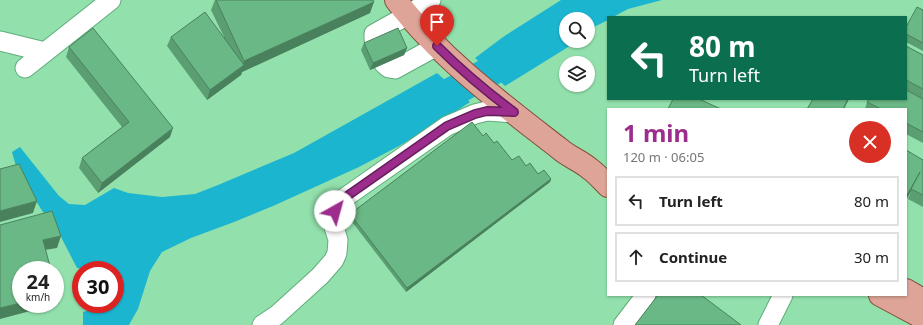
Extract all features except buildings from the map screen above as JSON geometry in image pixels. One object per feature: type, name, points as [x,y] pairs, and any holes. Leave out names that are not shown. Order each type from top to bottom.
[{"type":"main road","points":[[402,8],[457,66],[492,96],[562,150],[599,171],[607,184]]},
{"type":"main road","points":[[907,291],[923,300]]},
{"type":"main road","points":[[882,296],[923,318]]},
{"type":"street","points":[[25,68],[111,0]]},
{"type":"street","points":[[376,43],[374,34],[402,8],[431,0]]},
{"type":"street","points":[[0,41],[45,52]]},
{"type":"street","points":[[384,64],[389,68],[395,69],[437,46]]},
{"type":"street","points":[[262,325],[277,315],[320,276],[334,260],[337,253],[338,240],[334,227],[335,211],[340,201],[447,126],[475,114],[487,111],[514,112]]},
{"type":"street","points":[[623,325],[645,296]]},
{"type":"street","points":[[768,325],[782,296]]},
{"type":"water","points":[[561,0],[662,0],[628,9],[615,16],[607,16],[607,20],[595,27],[595,12],[559,12],[559,48],[566,48],[505,86],[475,58],[503,37]]},
{"type":"water","points":[[437,73],[470,102],[399,146],[359,167],[273,206],[191,238],[162,252],[150,271],[138,309],[129,325],[83,325],[83,313],[124,313],[124,261],[73,261],[61,237],[41,209],[17,170],[12,152],[20,147],[59,196],[69,204],[85,205],[114,188],[128,193],[162,197],[195,194],[294,153]]},
{"type":"waterway","points":[[420,109],[493,70],[559,30]]},
{"type":"route","points":[[335,211],[340,201],[447,126],[475,114],[487,111],[514,112],[492,96],[457,66],[437,46]]}]
